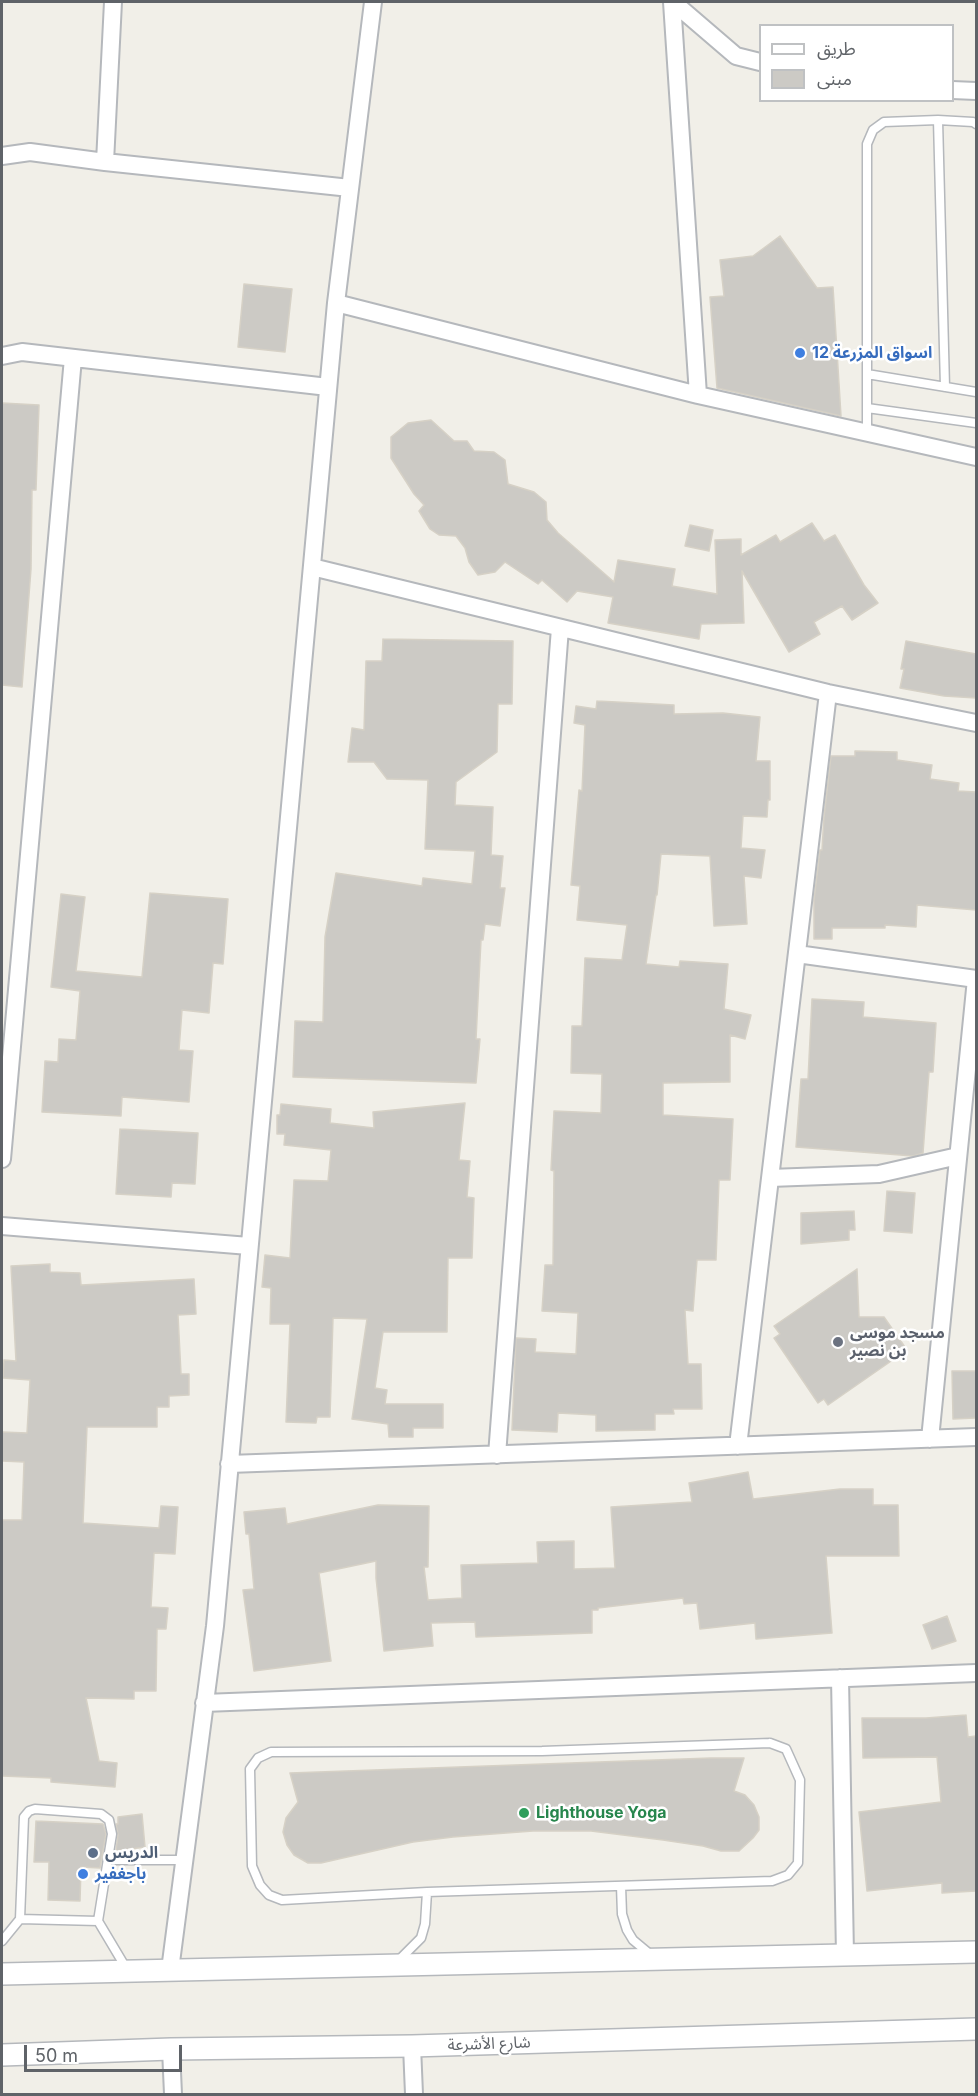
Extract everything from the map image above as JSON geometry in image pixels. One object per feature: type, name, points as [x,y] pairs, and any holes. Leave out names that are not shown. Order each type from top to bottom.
[{"type":"street","points":[[105,162],[113,2]]},
{"type":"street","points":[[170,1970],[215,1626],[336,303],[373,2]]},
{"type":"street","points":[[673,2],[736,57],[759,62]]},
{"type":"street","points":[[673,2],[698,395]]},
{"type":"street","points":[[954,90],[976,91]]},
{"type":"street","points":[[2,156],[30,152],[350,188]]},
{"type":"street","points":[[336,303],[698,395],[976,457]]},
{"type":"street","points":[[2,356],[22,352],[328,387]]},
{"type":"street","points":[[2,1159],[7,1032],[73,358]]},
{"type":"street","points":[[312,567],[828,693],[976,723]]},
{"type":"street","points":[[497,1455],[560,628]]},
{"type":"street","points":[[738,1446],[828,693]]},
{"type":"street","points":[[797,954],[976,979],[930,1439]]},
{"type":"street","points":[[770,1178],[879,1174],[958,1156]]},
{"type":"street","points":[[2,1226],[249,1246]]},
{"type":"street","points":[[229,1464],[976,1437]]},
{"type":"street","points":[[204,1703],[976,1673]]},
{"type":"street","points":[[840,1678],[845,1955]]},
{"type":"street","points":[[2,1974],[976,1952]]},
{"type":"street","name":"شارع الأشرعة","points":[[2,2055],[171,2049],[412,2046],[976,2029]]},
{"type":"street","points":[[412,2046],[414,2094]]},
{"type":"street","points":[[171,2049],[173,2094]]},
{"type":"lane","points":[[867,433],[867,144],[873,130],[884,122],[938,120],[976,124]]},
{"type":"lane","points":[[938,120],[945,387]]},
{"type":"lane","points":[[867,374],[976,392]]},
{"type":"lane","points":[[867,408],[976,423]]},
{"type":"lane","points":[[770,1743],[786,1749],[800,1779],[798,1863],[788,1875],[772,1881],[427,1892],[282,1900],[269,1895],[260,1885],[252,1866],[250,1769],[258,1758],[271,1752],[542,1751],[770,1743]]},
{"type":"lane","points":[[2,1941],[20,1919],[24,1817],[28,1811],[35,1809],[100,1814],[109,1820],[112,1834],[98,1922],[128,1971]]},
{"type":"lane","points":[[109,1860],[184,1860]]},
{"type":"lane","points":[[621,1886],[622,1914],[627,1930],[633,1940],[656,1959]]},
{"type":"lane","points":[[393,1965],[421,1938],[425,1924],[427,1892]]},
{"type":"lane","points":[[20,1919],[98,1922]]},
{"type":"building","points":[[780,236],[817,288],[833,287],[841,416],[717,388],[710,297],[724,296],[720,260],[753,256]]},
{"type":"building","points":[[244,284],[292,289],[285,352],[238,347]]},
{"type":"building","points":[[2,403],[39,405],[36,490],[32,490],[31,569],[22,687],[2,685]]},
{"type":"building","points":[[431,420],[454,441],[467,441],[474,451],[494,452],[505,460],[508,484],[534,492],[546,502],[547,520],[558,533],[614,582],[618,560],[675,569],[672,586],[717,594],[715,540],[741,539],[741,555],[776,535],[780,542],[812,523],[824,541],[835,535],[864,585],[878,603],[852,620],[842,606],[814,622],[820,634],[789,652],[742,571],[744,623],[701,624],[699,639],[608,623],[613,597],[577,591],[567,602],[542,580],[538,584],[505,562],[495,572],[478,575],[469,562],[465,548],[456,536],[439,535],[430,529],[419,511],[424,505],[414,494],[391,458],[391,437],[408,423]]},
{"type":"building","points":[[690,525],[713,530],[709,551],[685,546]]},
{"type":"building","points":[[383,639],[513,641],[512,704],[498,704],[497,752],[456,782],[455,805],[493,807],[491,855],[503,856],[500,888],[505,888],[500,926],[485,924],[483,940],[481,940],[476,1039],[480,1039],[476,1083],[293,1077],[295,1021],[323,1022],[325,937],[336,873],[422,886],[423,878],[472,884],[475,851],[425,849],[428,780],[387,779],[374,762],[348,762],[352,728],[364,730],[366,661],[382,661]]},
{"type":"building","points":[[906,641],[976,654],[976,698],[944,696],[900,688]]},
{"type":"building","points":[[597,701],[674,705],[674,714],[723,713],[760,717],[756,761],[770,761],[770,800],[768,800],[767,817],[743,816],[741,848],[765,850],[761,878],[744,876],[747,924],[714,926],[710,856],[661,854],[646,964],[679,967],[680,961],[728,964],[724,1009],[751,1015],[745,1039],[730,1035],[730,1082],[663,1083],[663,1115],[733,1119],[730,1180],[719,1180],[716,1260],[697,1260],[693,1311],[685,1310],[688,1364],[701,1364],[702,1409],[673,1409],[674,1414],[655,1414],[655,1430],[596,1431],[596,1415],[558,1413],[557,1432],[512,1430],[516,1338],[536,1339],[535,1352],[576,1354],[578,1313],[542,1311],[545,1265],[553,1265],[554,1171],[551,1170],[554,1111],[601,1113],[602,1074],[571,1073],[572,1026],[582,1026],[585,958],[622,960],[627,925],[577,920],[580,886],[571,885],[579,790],[582,791],[585,725],[574,723],[576,706],[596,709]]},
{"type":"building","points":[[855,751],[897,752],[897,760],[932,765],[930,779],[959,783],[958,791],[976,792],[976,910],[917,905],[916,927],[885,925],[885,928],[832,928],[832,939],[814,939],[814,900],[820,850],[822,850],[831,756],[855,756]]},
{"type":"building","points":[[150,893],[228,899],[223,964],[213,963],[209,1013],[182,1010],[179,1050],[193,1051],[189,1102],[122,1097],[121,1116],[42,1112],[45,1061],[58,1062],[59,1039],[76,1040],[80,991],[51,987],[61,894],[85,897],[76,971],[142,977]]},
{"type":"building","points":[[812,999],[864,1002],[863,1017],[936,1023],[933,1072],[929,1072],[923,1153],[913,1156],[796,1147],[801,1079],[808,1079]]},
{"type":"building","points":[[465,1103],[459,1160],[470,1161],[467,1197],[474,1198],[472,1258],[448,1258],[447,1332],[383,1332],[375,1388],[387,1390],[385,1404],[443,1404],[443,1428],[413,1428],[413,1437],[389,1437],[388,1424],[352,1419],[367,1319],[333,1318],[330,1417],[317,1417],[316,1423],[286,1422],[290,1324],[270,1324],[271,1288],[262,1287],[265,1255],[290,1258],[294,1180],[328,1181],[331,1150],[284,1145],[285,1134],[277,1134],[277,1115],[280,1115],[281,1104],[331,1109],[330,1123],[374,1128],[373,1112]]},
{"type":"building","points":[[120,1129],[198,1133],[195,1184],[172,1183],[171,1197],[116,1194]]},
{"type":"building","points":[[887,1191],[915,1193],[912,1233],[884,1231]]},
{"type":"building","points":[[854,1211],[855,1230],[849,1230],[849,1240],[801,1244],[801,1213]]},
{"type":"building","points":[[50,1264],[50,1272],[80,1273],[81,1285],[194,1279],[196,1314],[178,1315],[181,1374],[189,1374],[189,1395],[169,1396],[169,1407],[157,1407],[157,1427],[87,1427],[83,1523],[159,1528],[161,1506],[178,1507],[175,1554],[154,1553],[151,1607],[168,1608],[166,1629],[157,1629],[156,1691],[134,1691],[134,1699],[86,1698],[99,1761],[117,1763],[115,1787],[51,1782],[51,1778],[2,1776],[2,1520],[22,1520],[24,1462],[2,1461],[2,1432],[27,1433],[30,1380],[3,1378],[4,1360],[16,1361],[11,1266]]},
{"type":"building","points":[[857,1269],[859,1317],[884,1317],[907,1350],[828,1405],[824,1399],[818,1403],[774,1338],[780,1334],[774,1326]]},
{"type":"building","points":[[952,1371],[976,1371],[976,1418],[953,1419]]},
{"type":"building","points":[[748,1472],[753,1499],[840,1489],[873,1489],[873,1505],[898,1505],[899,1556],[826,1556],[832,1633],[756,1639],[755,1623],[700,1629],[697,1603],[684,1604],[683,1598],[592,1610],[592,1633],[476,1637],[475,1622],[431,1623],[433,1646],[384,1651],[376,1561],[319,1573],[331,1661],[254,1671],[243,1590],[254,1589],[249,1534],[246,1534],[244,1512],[285,1508],[287,1524],[378,1505],[429,1506],[428,1567],[424,1567],[428,1600],[462,1598],[461,1565],[538,1563],[537,1542],[574,1541],[574,1569],[615,1568],[611,1507],[692,1502],[689,1483]]},
{"type":"building","points":[[947,1616],[956,1641],[932,1649],[923,1625]]},
{"type":"building","points":[[966,1715],[968,1737],[976,1736],[976,1891],[942,1893],[942,1883],[867,1891],[859,1812],[941,1802],[937,1757],[863,1758],[862,1718],[926,1718]]},
{"type":"building","name":"Lighthouse Yoga","points":[[744,1758],[734,1791],[745,1795],[754,1805],[759,1817],[759,1830],[739,1851],[721,1851],[703,1846],[591,1831],[533,1831],[413,1842],[321,1863],[308,1863],[294,1855],[287,1845],[283,1832],[286,1818],[298,1802],[290,1773]]},
{"type":"building","points":[[142,1814],[145,1847],[116,1851],[118,1817]]},
{"type":"building","points":[[36,1821],[103,1824],[106,1834],[100,1868],[81,1867],[80,1901],[48,1900],[49,1862],[34,1862]]},
{"type":"place","name":"اسواق المزرعة 12","points":[[800,353]]},
{"type":"place","name":"مسجد موسى بن نصير","points":[[838,1342]]},
{"type":"place","name":"Lighthouse Yoga","points":[[524,1813]]},
{"type":"place","name":"الدريس","points":[[93,1853]]},
{"type":"place","name":"باجغفير","points":[[83,1874]]}]
